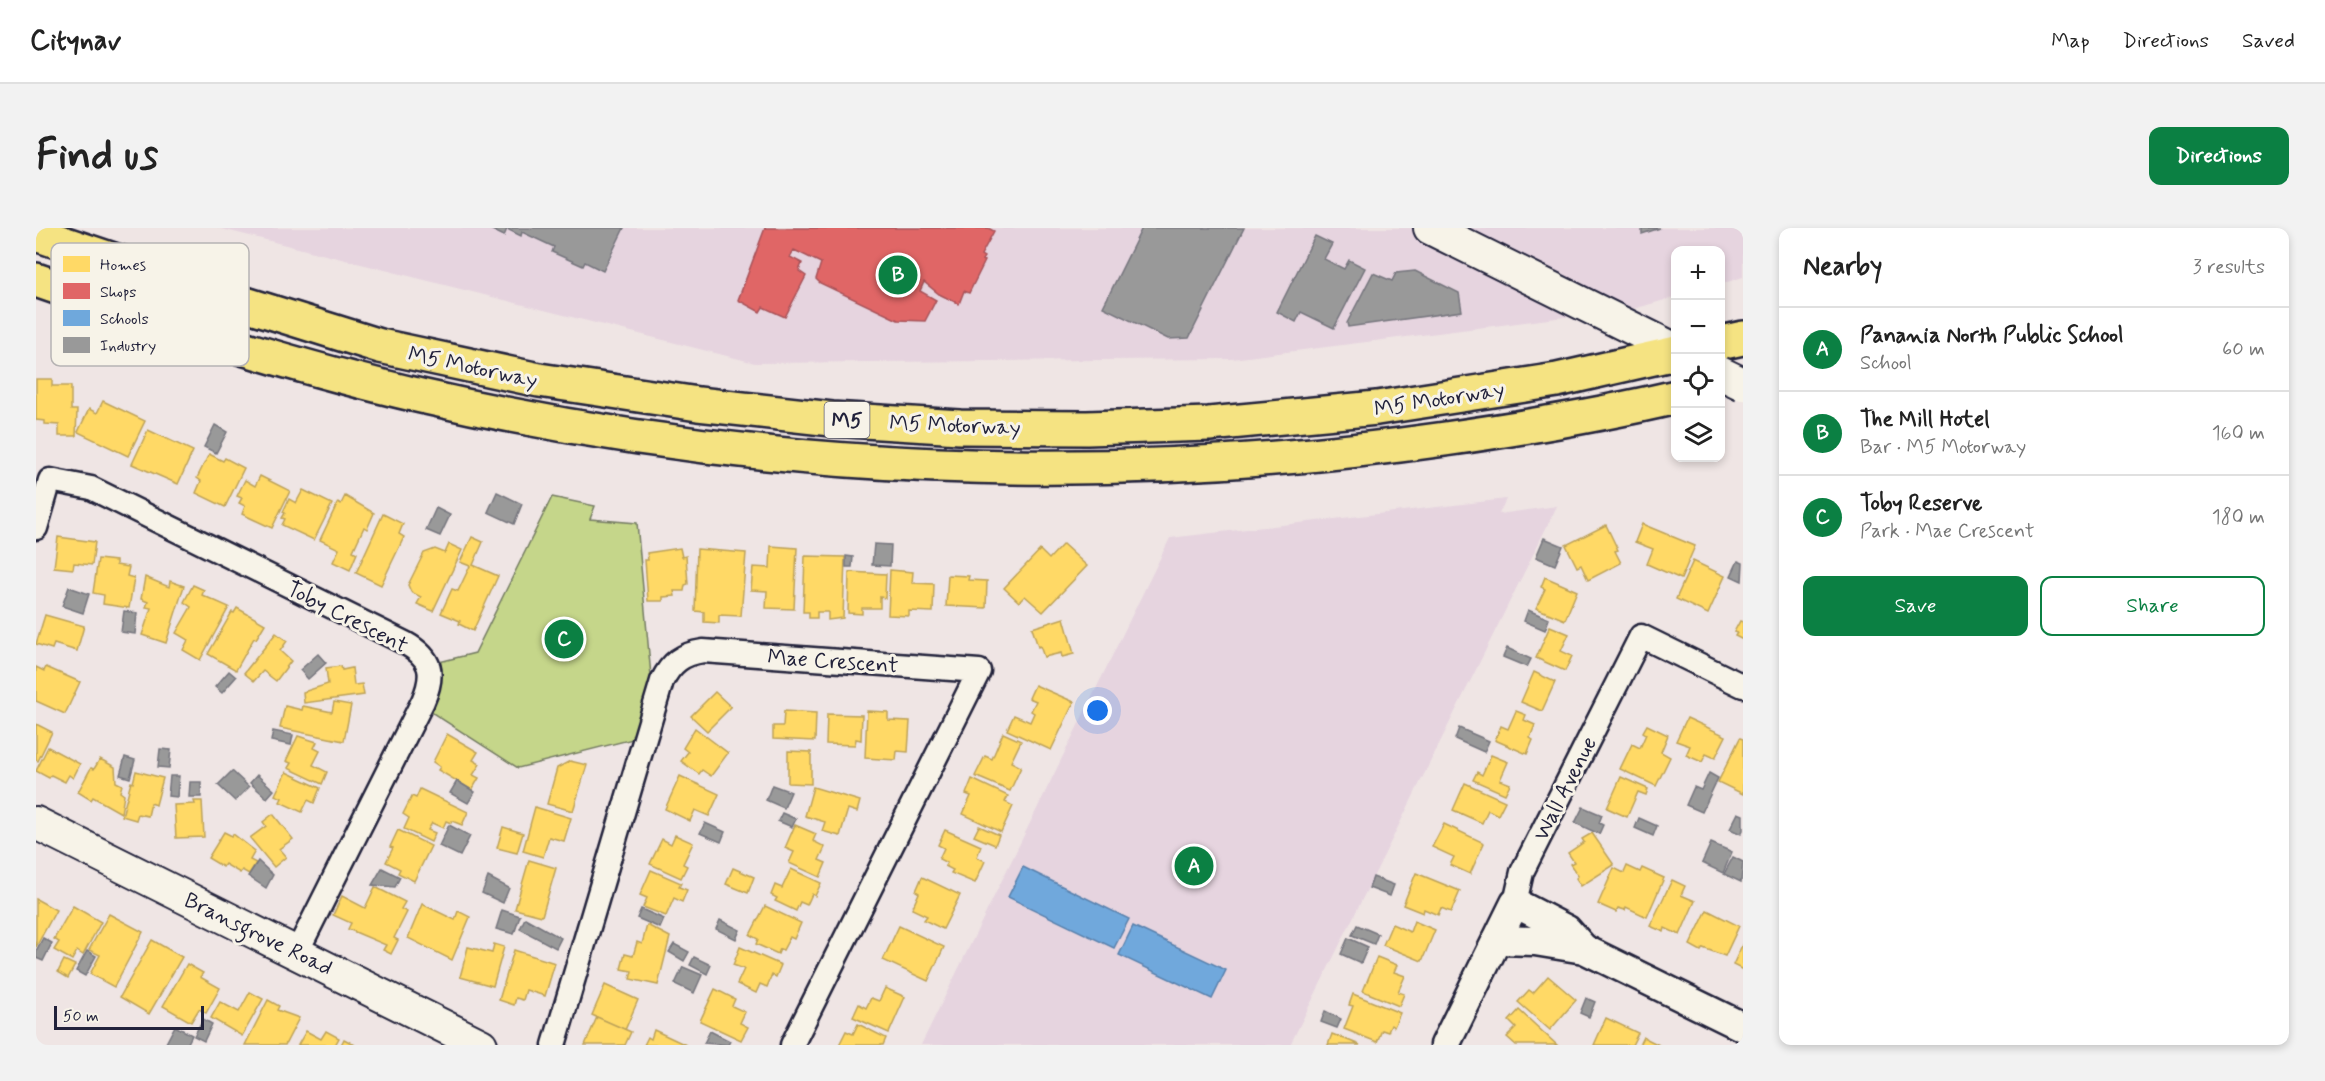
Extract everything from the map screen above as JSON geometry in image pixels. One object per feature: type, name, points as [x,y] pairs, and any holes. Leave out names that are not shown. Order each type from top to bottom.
[{"type":"highway","name":"M5 Motorway","points":[[36,234],[63,243]]},
{"type":"highway","name":"M5 Motorway","points":[[36,280],[51,285]]},
{"type":"highway","name":"M5 Motorway","points":[[249,305],[381,345],[539,380],[698,404],[832,419],[960,427],[1087,428],[1209,424],[1377,408],[1557,380],[1671,353]]},
{"type":"highway","points":[[1725,342],[1743,338]]},
{"type":"highway","name":"M5 Motorway","points":[[249,351],[421,396],[526,418],[640,438],[739,451],[861,462],[962,467],[1073,468],[1187,464],[1350,452],[1508,430],[1671,399]]},
{"type":"highway","points":[[1725,386],[1743,383]]},
{"type":"main road","points":[[1430,228],[1671,349]]},
{"type":"main road","points":[[1725,375],[1743,383]]},
{"type":"main road","name":"Bransgrove Road","points":[[36,823],[481,1045]]},
{"type":"street","name":"Toby Crescent","points":[[36,528],[50,480],[90,488],[405,643],[426,659],[430,680],[423,701],[297,952]]},
{"type":"street","name":"Wall Avenue","points":[[1444,1045],[1515,903],[1522,872],[1641,636],[1743,686]]},
{"type":"street","name":"Mae Crescent","points":[[554,1045],[662,681],[668,669],[679,659],[690,653],[703,651],[979,671],[792,1045]]},
{"type":"street","points":[[1515,903],[1567,930],[1584,949]]},
{"type":"street","points":[[1497,940],[1535,941],[1584,949],[1743,1027]]},
{"type":"shaded area","points":[[218,228],[1743,228],[1743,277],[1725,283],[1725,246],[1671,246],[1671,298],[1637,308],[1232,359],[755,363]]},
{"type":"shaded area","points":[[1506,499],[1499,514],[1557,506],[1290,1045],[921,1045],[1170,538]]},
{"type":"green space","points":[[552,497],[595,506],[590,519],[637,523],[651,676],[633,739],[518,768],[431,712],[441,681],[439,662],[475,653]]},
{"type":"building: Homes","points":[[36,379],[52,379],[52,386],[71,386],[71,410],[77,410],[76,436],[59,436],[59,425],[45,424],[45,421],[36,420]]},
{"type":"building: Homes","points":[[103,401],[145,421],[128,456],[78,432],[89,409],[97,413]]},
{"type":"building: Homes","points":[[148,430],[193,451],[178,484],[132,464]]},
{"type":"building: Homes","points":[[209,454],[223,461],[225,458],[244,468],[225,507],[196,493],[201,481],[197,478]]},
{"type":"building: Homes","points":[[260,476],[290,491],[272,528],[242,514],[245,506],[239,503],[242,498],[237,496],[245,480],[255,486]]},
{"type":"building: Homes","points":[[303,490],[332,504],[314,540],[282,525],[285,519],[282,518],[285,513],[283,512],[289,499],[296,503]]},
{"type":"building: Homes","points":[[345,496],[374,513],[367,529],[364,527],[353,551],[357,553],[350,570],[333,562],[339,549],[320,540],[338,502],[341,504]]},
{"type":"building: Homes","points":[[383,514],[403,524],[399,534],[404,537],[381,585],[356,573]]},
{"type":"building: Homes","points":[[1642,524],[1695,546],[1681,579],[1647,564],[1653,549],[1635,542]]},
{"type":"building: Homes","points":[[1606,525],[1618,550],[1615,551],[1621,563],[1588,580],[1581,565],[1577,567],[1566,545]]},
{"type":"building: Homes","points":[[58,537],[95,542],[92,565],[74,563],[73,569],[54,567]]},
{"type":"building: Homes","points":[[472,537],[483,542],[473,565],[498,576],[473,631],[459,624],[460,621],[441,613],[452,589],[458,591],[470,566],[460,562]]},
{"type":"building: Homes","points":[[449,544],[462,550],[433,611],[417,604],[421,597],[411,592],[408,585],[424,553],[435,549],[445,553]]},
{"type":"building: Homes","points":[[1063,544],[1087,566],[1043,612],[1025,596],[1019,602],[1004,588],[1040,550],[1049,559]]},
{"type":"building: Homes","points":[[771,546],[797,548],[794,609],[766,608],[767,591],[751,590],[753,567],[770,568]]},
{"type":"building: Homes","points":[[680,548],[682,557],[686,556],[688,584],[685,585],[684,591],[674,591],[675,596],[663,597],[663,601],[648,601],[645,560],[648,560],[647,553]]},
{"type":"building: Homes","points":[[697,549],[746,553],[741,616],[719,615],[719,623],[704,622],[704,612],[695,611]]},
{"type":"building: Homes","points":[[805,556],[845,557],[843,618],[828,620],[828,612],[817,612],[817,618],[809,618],[809,612],[803,612]]},
{"type":"building: Homes","points":[[98,559],[116,561],[116,565],[129,567],[127,576],[134,578],[129,608],[103,604],[104,595],[93,593]]},
{"type":"building: Homes","points":[[1693,561],[1725,576],[1708,614],[1676,599]]},
{"type":"building: Homes","points":[[890,570],[913,572],[912,583],[934,584],[933,612],[909,611],[909,616],[888,615]]},
{"type":"building: Homes","points":[[849,572],[886,574],[885,598],[880,597],[880,608],[862,608],[862,614],[848,613]]},
{"type":"building: Homes","points":[[948,575],[969,576],[968,580],[987,581],[986,608],[946,606]]},
{"type":"building: Homes","points":[[145,577],[169,587],[170,581],[184,586],[166,643],[142,635],[151,608],[146,607],[148,602],[141,599]]},
{"type":"building: Homes","points":[[1545,577],[1577,591],[1565,620],[1536,608],[1545,589],[1541,587]]},
{"type":"building: Homes","points":[[193,585],[204,590],[202,595],[229,607],[200,660],[183,650],[188,640],[176,633],[191,607],[184,602]]},
{"type":"building: Homes","points":[[237,608],[265,624],[256,639],[254,638],[236,670],[208,654],[232,612],[234,613]]},
{"type":"building: Homes","points":[[45,615],[84,626],[77,651],[54,644],[52,649],[36,644]]},
{"type":"building: Homes","points":[[1064,618],[1074,654],[1062,657],[1061,653],[1044,657],[1032,628]]},
{"type":"building: Homes","points":[[1740,621],[1743,622],[1743,640],[1735,636],[1737,633],[1734,632]]},
{"type":"building: Homes","points":[[1550,626],[1569,634],[1561,651],[1572,656],[1565,671],[1536,658]]},
{"type":"building: Homes","points":[[276,633],[287,641],[280,651],[291,661],[276,681],[263,671],[254,681],[244,673]]},
{"type":"building: Homes","points":[[341,666],[342,670],[352,668],[354,685],[362,684],[364,695],[304,703],[303,692],[328,684],[326,668]]},
{"type":"building: Homes","points":[[36,667],[44,671],[46,667],[80,682],[65,714],[36,701]]},
{"type":"building: Homes","points":[[1534,672],[1555,682],[1542,711],[1521,702]]},
{"type":"building: Homes","points":[[1035,685],[1074,702],[1051,750],[1007,730],[1014,715],[1030,722],[1034,713],[1031,711],[1036,701],[1029,698]]},
{"type":"building: Homes","points":[[715,692],[731,707],[707,731],[691,716]]},
{"type":"building: Homes","points":[[334,702],[351,705],[344,741],[280,728],[285,706],[302,710],[303,706],[332,712]]},
{"type":"building: Homes","points":[[784,711],[816,713],[815,741],[773,739],[773,726],[783,726]]},
{"type":"building: Homes","points":[[867,711],[888,712],[888,720],[910,721],[908,752],[897,751],[896,760],[865,758]]},
{"type":"building: Homes","points":[[1516,711],[1526,715],[1524,720],[1535,725],[1530,738],[1533,740],[1527,754],[1495,740],[1501,726],[1508,729]]},
{"type":"building: Homes","points":[[827,714],[862,715],[861,740],[856,739],[855,745],[826,744]]},
{"type":"building: Homes","points":[[1687,718],[1726,736],[1715,758],[1706,754],[1702,762],[1686,755],[1690,746],[1676,741]]},
{"type":"building: Homes","points":[[36,724],[52,732],[38,761],[36,760]]},
{"type":"building: Homes","points":[[1647,725],[1668,735],[1661,752],[1670,757],[1656,786],[1620,769],[1632,744],[1640,748]]},
{"type":"building: Homes","points":[[695,728],[728,753],[711,776],[702,770],[699,774],[681,761],[688,752],[683,748]]},
{"type":"building: Homes","points":[[1003,733],[1021,741],[1011,762],[1021,767],[1010,791],[975,776],[985,756],[992,759]]},
{"type":"building: Homes","points":[[447,734],[478,752],[473,760],[480,764],[473,775],[479,778],[472,790],[438,770],[440,767],[433,762]]},
{"type":"building: Homes","points":[[298,736],[317,742],[314,748],[320,751],[313,765],[327,772],[322,784],[288,768],[291,763],[286,761]]},
{"type":"building: Homes","points":[[1740,738],[1743,739],[1743,794],[1718,782]]},
{"type":"building: Homes","points":[[48,747],[80,764],[73,778],[69,775],[65,782],[51,775],[49,778],[36,771]]},
{"type":"building: Homes","points":[[788,751],[811,752],[811,784],[788,783]]},
{"type":"building: Homes","points":[[1491,755],[1508,762],[1500,780],[1510,784],[1505,794],[1473,780],[1477,772],[1482,775]]},
{"type":"building: Homes","points":[[100,759],[115,767],[116,782],[122,785],[120,792],[124,795],[121,813],[93,797],[91,800],[78,792],[91,768],[94,769]]},
{"type":"building: Homes","points":[[570,761],[587,765],[573,811],[547,804],[557,768]]},
{"type":"building: Homes","points":[[136,771],[163,778],[156,805],[151,803],[148,816],[138,814],[136,820],[122,816]]},
{"type":"building: Homes","points":[[286,772],[320,788],[314,803],[308,800],[302,812],[280,802],[282,798],[275,795]]},
{"type":"building: Homes","points":[[680,776],[719,794],[709,816],[695,810],[690,821],[665,809]]},
{"type":"building: Homes","points":[[1621,777],[1648,789],[1646,795],[1638,792],[1627,817],[1607,808]]},
{"type":"building: Homes","points":[[972,779],[1008,796],[1005,802],[1013,806],[1001,832],[963,814],[971,796],[966,794]]},
{"type":"building: Homes","points":[[1465,783],[1505,801],[1498,815],[1488,810],[1482,823],[1453,810]]},
{"type":"building: Homes","points":[[813,787],[860,801],[857,812],[848,809],[840,836],[822,831],[825,822],[805,816]]},
{"type":"building: Homes","points":[[420,789],[468,812],[462,825],[446,821],[443,828],[432,823],[428,830],[435,833],[431,842],[404,829],[409,818],[403,814],[412,796],[416,798]]},
{"type":"building: Homes","points":[[194,801],[202,801],[204,837],[176,838],[174,805],[195,804]]},
{"type":"building: Homes","points":[[535,807],[571,818],[564,841],[549,837],[543,857],[523,851]]},
{"type":"building: Homes","points":[[273,814],[293,839],[279,849],[286,857],[274,867],[250,838],[266,826],[263,822]]},
{"type":"building: Homes","points":[[1444,824],[1484,843],[1470,874],[1450,865],[1454,857],[1432,847]]},
{"type":"building: Homes","points":[[795,825],[816,834],[813,841],[825,847],[819,860],[826,863],[820,877],[789,863],[794,852],[785,848]]},
{"type":"building: Homes","points":[[979,826],[999,835],[995,845],[974,836]]},
{"type":"building: Homes","points":[[503,827],[523,833],[517,853],[497,848]]},
{"type":"building: Homes","points":[[398,830],[431,846],[414,881],[398,873],[400,869],[386,862]]},
{"type":"building: Homes","points":[[945,830],[981,846],[977,857],[985,861],[975,883],[951,873],[953,870],[945,866],[947,863],[939,859],[944,848],[938,845]]},
{"type":"building: Homes","points":[[224,832],[232,836],[233,834],[255,851],[250,860],[256,863],[249,874],[242,870],[240,873],[225,864],[223,867],[208,858]]},
{"type":"building: Homes","points":[[1592,833],[1614,865],[1581,886],[1570,864],[1574,862],[1568,853]]},
{"type":"building: Homes","points":[[675,835],[693,843],[683,864],[687,866],[681,878],[650,864],[662,839],[671,844]]},
{"type":"building: Homes","points":[[529,860],[556,868],[542,916],[515,909]]},
{"type":"building: Homes","points":[[1627,866],[1640,872],[1642,868],[1664,878],[1647,917],[1626,907],[1625,910],[1618,908],[1616,912],[1598,904],[1614,868],[1624,873]]},
{"type":"building: Homes","points":[[733,868],[754,877],[748,893],[726,884]]},
{"type":"building: Homes","points":[[791,869],[821,883],[815,896],[812,894],[807,905],[800,902],[796,911],[775,901],[777,898],[771,895],[775,885],[782,888]]},
{"type":"building: Homes","points":[[651,870],[681,883],[679,887],[687,890],[682,902],[674,898],[666,916],[643,907],[647,898],[640,895]]},
{"type":"building: Homes","points":[[1416,873],[1460,891],[1451,912],[1441,908],[1438,915],[1424,909],[1423,913],[1403,905]]},
{"type":"building: Homes","points":[[922,877],[960,895],[943,929],[924,920],[927,916],[912,909],[919,893],[916,891]]},
{"type":"building: Homes","points":[[1672,880],[1685,886],[1681,895],[1695,901],[1680,935],[1665,928],[1664,932],[1650,926]]},
{"type":"building: Homes","points":[[375,887],[405,902],[401,909],[407,912],[394,938],[398,940],[391,954],[383,950],[386,945],[348,929],[351,923],[333,915],[342,896],[365,908]]},
{"type":"building: Homes","points":[[36,899],[56,910],[36,947]]},
{"type":"building: Homes","points":[[422,904],[455,920],[458,911],[470,917],[452,960],[408,938]]},
{"type":"building: Homes","points":[[73,906],[101,922],[83,955],[77,951],[72,960],[54,950],[59,942],[54,939]]},
{"type":"building: Homes","points":[[765,906],[801,923],[794,939],[790,937],[778,954],[756,944],[758,939],[750,935]]},
{"type":"building: Homes","points":[[1707,910],[1739,926],[1725,956],[1703,948],[1701,951],[1690,945]]},
{"type":"building: Homes","points":[[109,914],[143,932],[114,987],[90,974],[100,955],[89,950]]},
{"type":"building: Homes","points":[[1414,921],[1435,930],[1422,961],[1383,945],[1392,924],[1410,932]]},
{"type":"building: Homes","points":[[647,925],[670,937],[658,985],[630,979],[632,971],[621,969],[625,954],[633,956],[637,942],[642,944]]},
{"type":"building: Homes","points":[[899,926],[944,947],[928,981],[883,960]]},
{"type":"building: Homes","points":[[152,940],[182,957],[149,1014],[120,997]]},
{"type":"building: Homes","points":[[1743,943],[1743,970],[1733,965]]},
{"type":"building: Homes","points":[[494,944],[504,947],[493,986],[460,977],[468,947],[492,953]]},
{"type":"building: Homes","points":[[740,947],[781,965],[776,977],[772,975],[767,987],[760,984],[756,993],[737,984],[744,969],[733,965]]},
{"type":"building: Homes","points":[[514,950],[555,963],[545,996],[526,990],[523,1000],[516,998],[514,1005],[499,1000]]},
{"type":"building: Homes","points":[[1377,957],[1397,965],[1394,972],[1405,976],[1398,992],[1404,994],[1399,1006],[1363,991]]},
{"type":"building: Homes","points":[[64,960],[75,965],[68,978],[58,972]]},
{"type":"building: Homes","points":[[187,964],[203,973],[200,977],[220,988],[206,1013],[199,1009],[191,1022],[163,1006]]},
{"type":"building: Homes","points":[[1548,976],[1576,1000],[1550,1030],[1518,1002],[1529,990],[1533,993]]},
{"type":"building: Homes","points":[[605,985],[638,1000],[625,1030],[592,1015]]},
{"type":"building: Homes","points":[[885,988],[905,997],[889,1033],[853,1017],[859,1004],[866,1008],[871,998],[879,1001]]},
{"type":"building: Homes","points":[[715,989],[735,999],[732,1006],[745,1012],[740,1023],[748,1027],[741,1040],[700,1021]]},
{"type":"building: Homes","points":[[250,992],[263,999],[242,1036],[211,1018],[220,1002],[239,1012]]},
{"type":"building: Homes","points":[[1353,994],[1400,1013],[1394,1027],[1391,1025],[1388,1032],[1382,1030],[1377,1042],[1344,1029],[1353,1006],[1349,1005]]},
{"type":"building: Homes","points":[[268,1000],[279,1006],[277,1010],[299,1018],[285,1045],[245,1045]]},
{"type":"building: Homes","points":[[1519,1010],[1557,1045],[1516,1045],[1507,1037],[1516,1028],[1509,1021]]},
{"type":"building: Homes","points":[[597,1017],[631,1032],[625,1045],[585,1045]]},
{"type":"building: Homes","points":[[1606,1018],[1638,1033],[1632,1045],[1594,1045]]},
{"type":"building: Homes","points":[[858,1024],[886,1038],[883,1045],[839,1045],[846,1031],[853,1034]]},
{"type":"building: Homes","points":[[654,1030],[686,1045],[644,1045],[648,1037],[651,1039]]},
{"type":"building: Homes","points":[[306,1031],[321,1039],[326,1031],[339,1038],[335,1045],[298,1045]]},
{"type":"building: Homes","points":[[1332,1034],[1360,1045],[1328,1045]]},
{"type":"building: Homes","points":[[1643,1037],[1659,1045],[1639,1045]]},
{"type":"building: Homes","points":[[344,1039],[355,1045],[341,1045]]},
{"type":"building: Shops","points":[[765,228],[988,228],[994,231],[981,255],[984,257],[982,260],[985,261],[969,293],[964,291],[959,304],[939,294],[924,282],[920,291],[936,300],[925,321],[898,320],[820,283],[816,279],[821,263],[794,250],[790,257],[802,263],[799,271],[806,276],[785,317],[763,307],[760,312],[738,300]]},
{"type":"building: Schools","points":[[1023,867],[1129,919],[1114,948],[1008,897]]},
{"type":"building: Schools","points":[[1133,926],[1226,970],[1212,999],[1119,955]]},
{"type":"building: Industry","points":[[488,228],[624,228],[603,271],[585,262],[583,266],[552,252],[554,247],[522,232],[521,236],[507,229],[504,236]]},
{"type":"building: Industry","points":[[1142,228],[1244,228],[1189,338],[1168,339],[1103,307]]},
{"type":"building: Industry","points":[[1642,228],[1660,228],[1642,234]]},
{"type":"building: Industry","points":[[1315,236],[1332,244],[1324,259],[1344,269],[1349,260],[1365,268],[1334,328],[1301,312],[1296,322],[1277,312]]},
{"type":"building: Industry","points":[[1415,271],[1459,293],[1462,311],[1348,327],[1347,323],[1373,273],[1392,281],[1396,273]]},
{"type":"building: Industry","points":[[215,425],[227,432],[216,453],[204,447]]},
{"type":"building: Industry","points":[[497,492],[522,504],[514,524],[488,512]]},
{"type":"building: Industry","points":[[436,508],[450,515],[440,536],[426,530]]},
{"type":"building: Industry","points":[[1544,538],[1563,546],[1555,565],[1536,557]]},
{"type":"building: Industry","points":[[874,544],[891,545],[890,566],[872,565]]},
{"type":"building: Industry","points":[[846,556],[853,557],[852,567],[846,567]]},
{"type":"building: Industry","points":[[1738,561],[1743,563],[1742,581],[1731,576]]},
{"type":"building: Industry","points":[[69,587],[89,594],[83,613],[62,606]]},
{"type":"building: Industry","points":[[1528,610],[1549,619],[1545,630],[1524,621]]},
{"type":"building: Industry","points":[[124,611],[137,613],[135,634],[121,632]]},
{"type":"building: Industry","points":[[1507,648],[1531,659],[1527,667],[1503,657]]},
{"type":"building: Industry","points":[[318,654],[326,663],[308,679],[300,670]]},
{"type":"building: Industry","points":[[229,671],[236,677],[222,693],[215,687]]},
{"type":"building: Industry","points":[[1459,728],[1489,741],[1484,752],[1455,739]]},
{"type":"building: Industry","points":[[273,731],[293,735],[291,745],[271,741]]},
{"type":"building: Industry","points":[[160,749],[171,750],[169,768],[158,767]]},
{"type":"building: Industry","points":[[125,757],[135,760],[130,778],[120,775]]},
{"type":"building: Industry","points":[[232,771],[249,787],[235,801],[218,785]]},
{"type":"building: Industry","points":[[1709,773],[1718,778],[1702,812],[1686,805],[1694,787],[1701,790]]},
{"type":"building: Industry","points":[[257,775],[274,790],[267,798],[250,783]]},
{"type":"building: Industry","points":[[170,776],[179,776],[177,797],[168,796]]},
{"type":"building: Industry","points":[[457,781],[475,792],[468,803],[450,793]]},
{"type":"building: Industry","points":[[190,782],[201,782],[201,797],[189,797]]},
{"type":"building: Industry","points":[[772,785],[791,792],[784,808],[766,800]]},
{"type":"building: Industry","points":[[1583,807],[1602,815],[1599,823],[1603,825],[1599,834],[1575,823]]},
{"type":"building: Industry","points":[[782,813],[796,819],[792,827],[778,821]]},
{"type":"building: Industry","points":[[1738,813],[1743,815],[1741,834],[1730,829]]},
{"type":"building: Industry","points":[[1639,818],[1657,826],[1653,836],[1635,828]]},
{"type":"building: Industry","points":[[705,823],[725,832],[721,842],[700,833]]},
{"type":"building: Industry","points":[[449,825],[470,836],[460,856],[439,846]]},
{"type":"building: Industry","points":[[1711,843],[1732,852],[1723,873],[1702,863]]},
{"type":"building: Industry","points":[[1733,857],[1743,862],[1741,882],[1724,874]]},
{"type":"building: Industry","points":[[258,861],[273,875],[266,888],[248,876]]},
{"type":"building: Industry","points":[[382,868],[400,877],[395,887],[372,885]]},
{"type":"building: Industry","points":[[488,877],[509,888],[503,903],[482,893]]},
{"type":"building: Industry","points":[[1373,877],[1394,885],[1390,896],[1369,888]]},
{"type":"building: Industry","points":[[641,909],[664,919],[660,928],[637,918]]},
{"type":"building: Industry","points":[[502,910],[520,916],[514,934],[496,929]]},
{"type":"building: Industry","points":[[525,918],[561,938],[556,948],[520,929]]},
{"type":"building: Industry","points":[[720,920],[740,930],[736,939],[716,929]]},
{"type":"building: Industry","points":[[1357,925],[1378,934],[1374,944],[1352,935]]},
{"type":"building: Industry","points":[[43,938],[52,943],[43,961],[36,958],[36,951]]},
{"type":"building: Industry","points":[[1348,938],[1368,947],[1361,963],[1341,954]]},
{"type":"building: Industry","points":[[674,944],[689,952],[684,961],[669,952]]},
{"type":"building: Industry","points":[[87,951],[96,956],[85,976],[76,971]]},
{"type":"building: Industry","points":[[694,957],[711,965],[707,974],[690,965]]},
{"type":"building: Industry","points":[[683,967],[702,975],[694,993],[675,984]]},
{"type":"building: Industry","points":[[1586,998],[1595,1002],[1589,1017],[1580,1013]]},
{"type":"building: Industry","points":[[1325,1011],[1341,1019],[1337,1028],[1321,1022]]},
{"type":"building: Industry","points":[[203,1019],[212,1024],[204,1041],[194,1036]]},
{"type":"building: Industry","points":[[175,1026],[192,1035],[187,1045],[165,1045]]},
{"type":"building: Industry","points":[[710,1031],[730,1041],[728,1045],[704,1043]]},
{"type":"place","name":"The Mill Hotel","points":[[898,275]]},
{"type":"place","name":"Toby Reserve","points":[[564,639]]},
{"type":"place","name":"Panania North Public School","points":[[1194,866]]}]
